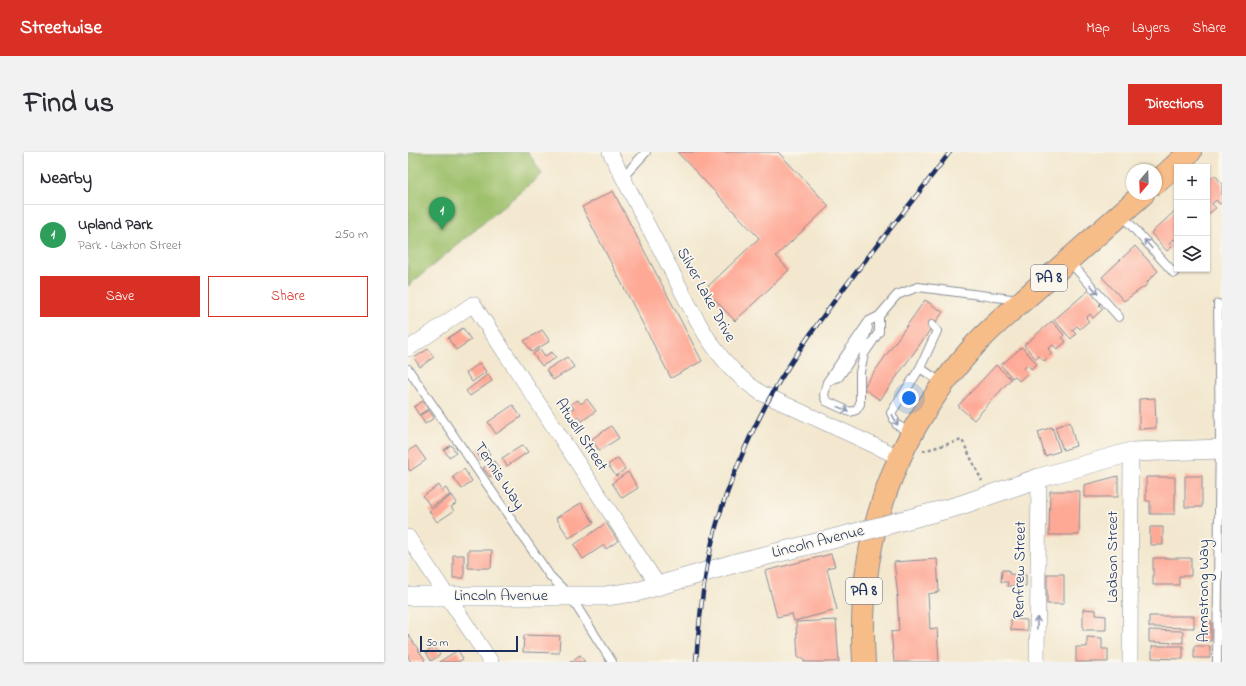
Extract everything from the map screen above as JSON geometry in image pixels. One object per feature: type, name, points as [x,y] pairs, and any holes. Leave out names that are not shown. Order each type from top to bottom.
[{"type":"highway","points":[[1162,177],[1190,152]]},
{"type":"highway","name":"PA 8","points":[[864,662],[863,610],[869,556],[880,507],[899,457],[911,433],[942,383],[975,344],[1136,200]]},
{"type":"street","name":"Silver Lake Drive","points":[[610,152],[705,334],[719,356],[735,374],[761,393],[899,457]]},
{"type":"street","name":"Atwell Street","points":[[408,349],[473,304],[658,585]]},
{"type":"street","name":"Lincoln Avenue","points":[[408,596],[606,596],[640,592],[658,585],[736,562],[844,536],[958,506],[1039,478],[1132,452],[1221,449]]},
{"type":"street","name":"Ladson Street","points":[[1130,662],[1132,452]]},
{"type":"street","name":"Renfrew Street","points":[[1037,662],[1039,478]]},
{"type":"street","points":[[408,537],[491,662]]},
{"type":"lane","points":[[623,177],[646,152]]},
{"type":"lane","points":[[1121,214],[1174,273]]},
{"type":"lane","points":[[1068,260],[1119,317]]},
{"type":"lane","points":[[879,316],[879,332],[864,354],[860,372],[860,404],[856,410],[850,412],[826,401],[824,395],[828,382],[839,377],[864,340],[870,321],[879,316],[897,295],[918,287],[1023,301]]},
{"type":"lane","name":"Armstrong Way","points":[[1217,662],[1221,449],[1218,304]]},
{"type":"lane","points":[[911,433],[897,425],[892,413],[920,368],[937,331],[932,325]]},
{"type":"lane","points":[[920,368],[942,383]]},
{"type":"lane","name":"Tennis Way","points":[[408,369],[550,576],[570,596],[612,662]]},
{"type":"path","points":[[899,457],[962,440],[982,481]]},
{"type":"green space","points":[[408,152],[528,152],[542,174],[408,286]]},
{"type":"building","points":[[677,152],[778,152],[829,206],[776,256],[789,270],[735,321],[705,289],[759,238]]},
{"type":"building","points":[[1215,175],[1222,184],[1222,203],[1220,204],[1216,200],[1212,204],[1216,208],[1210,213],[1210,200],[1210,179]]},
{"type":"building","points":[[613,191],[702,361],[671,378],[582,207]]},
{"type":"building","points":[[1174,212],[1174,239],[1169,243],[1172,247],[1167,251],[1151,233]]},
{"type":"building","points":[[1135,246],[1158,271],[1147,282],[1148,284],[1124,301],[1102,277]]},
{"type":"building","points":[[1089,290],[1101,303],[1099,305],[1103,309],[1093,318],[1090,314],[1086,318],[1089,321],[1080,329],[1077,326],[1072,330],[1076,334],[1071,339],[1054,320]]},
{"type":"building","points":[[925,300],[943,312],[880,400],[863,388]]},
{"type":"building","points":[[1052,321],[1064,335],[1062,337],[1066,342],[1057,349],[1053,345],[1048,349],[1052,353],[1044,361],[1039,356],[1036,359],[1024,345]]},
{"type":"building","points":[[463,328],[471,340],[456,350],[448,338]]},
{"type":"building","points":[[542,330],[550,341],[532,352],[524,341]]},
{"type":"building","points":[[1022,347],[1037,364],[1031,369],[1028,365],[1024,368],[1028,373],[1019,381],[1015,376],[1012,378],[1001,365]]},
{"type":"building","points":[[428,349],[434,357],[420,367],[414,358]]},
{"type":"building","points":[[540,349],[545,356],[552,352],[556,358],[542,366],[533,354]]},
{"type":"building","points":[[567,357],[574,367],[553,380],[546,370]]},
{"type":"building","points":[[480,363],[486,372],[472,382],[466,373]]},
{"type":"building","points":[[996,365],[1011,379],[974,420],[958,406]]},
{"type":"building","points":[[488,374],[492,381],[470,396],[466,391]]},
{"type":"building","points":[[1155,398],[1156,428],[1139,429],[1139,399]]},
{"type":"building","points":[[587,399],[596,411],[582,421],[578,416],[574,419],[569,412],[574,408],[571,404],[578,400],[581,404]]},
{"type":"building","points":[[423,401],[428,409],[419,415],[414,407]]},
{"type":"building","points":[[513,405],[521,417],[496,434],[488,422]]},
{"type":"building","points":[[429,410],[434,418],[425,424],[420,415]]},
{"type":"building","points":[[1070,422],[1076,446],[1063,450],[1055,427]]},
{"type":"building","points":[[611,426],[619,438],[599,451],[592,439]]},
{"type":"building","points":[[1052,427],[1060,451],[1045,456],[1038,432]]},
{"type":"building","points":[[451,445],[456,453],[449,457],[444,450]]},
{"type":"building","points":[[484,445],[490,454],[481,460],[476,451]]},
{"type":"building","points":[[523,445],[528,452],[507,466],[502,458]]},
{"type":"building","points":[[416,446],[426,460],[410,471],[408,468],[408,451]]},
{"type":"building","points":[[618,458],[625,469],[616,476],[608,465]]},
{"type":"building","points":[[494,461],[500,469],[490,477],[483,468]]},
{"type":"building","points":[[464,469],[472,481],[462,489],[453,477]]},
{"type":"building","points":[[628,472],[638,488],[622,498],[612,483]]},
{"type":"building","points":[[1118,476],[1118,497],[1084,497],[1084,485]]},
{"type":"building","points":[[1185,476],[1202,476],[1202,507],[1185,507]]},
{"type":"building","points":[[1146,477],[1175,477],[1175,514],[1150,514],[1150,501],[1146,501]]},
{"type":"building","points":[[439,485],[442,491],[446,488],[450,495],[431,507],[423,496]]},
{"type":"building","points":[[1050,491],[1080,491],[1079,535],[1049,535]]},
{"type":"building","points":[[452,495],[457,503],[451,507],[454,511],[437,522],[429,511]]},
{"type":"building","points":[[581,503],[594,523],[569,538],[556,518]]},
{"type":"building","points":[[606,523],[618,541],[606,549],[604,545],[583,559],[574,545]]},
{"type":"building","points":[[1150,527],[1163,527],[1163,545],[1150,545]]},
{"type":"building","points":[[468,550],[492,550],[491,568],[468,568]]},
{"type":"building","points":[[831,554],[835,566],[827,568],[837,610],[794,621],[792,614],[777,617],[765,571]]},
{"type":"building","points":[[453,555],[464,555],[464,578],[453,578]]},
{"type":"building","points":[[1153,558],[1191,558],[1191,576],[1179,576],[1179,585],[1153,585]]},
{"type":"building","points":[[937,559],[939,592],[928,594],[930,629],[937,628],[939,662],[894,662],[891,632],[899,631],[897,595],[898,597],[894,562]]},
{"type":"building","points":[[1002,570],[1009,570],[1009,574],[1026,575],[1026,586],[1007,586],[1008,582],[1001,582]]},
{"type":"building","points":[[1047,574],[1064,574],[1064,604],[1047,604]]},
{"type":"building","points":[[1083,609],[1096,610],[1096,615],[1106,616],[1106,630],[1083,630]]},
{"type":"building","points":[[1149,616],[1194,616],[1194,628],[1149,627]]},
{"type":"building","points":[[1011,619],[1027,620],[1027,631],[1011,630]]},
{"type":"building","points":[[836,620],[839,662],[804,662],[804,658],[798,658],[796,622]]},
{"type":"building","points":[[1202,621],[1211,621],[1211,641],[1199,641],[1199,632],[1202,632]]},
{"type":"building","points":[[1149,630],[1183,631],[1183,643],[1149,642]]},
{"type":"building","points":[[408,634],[425,660],[422,662],[411,662],[408,657]]},
{"type":"building","points":[[524,635],[560,636],[559,653],[523,652]]},
{"type":"building","points":[[1087,637],[1102,638],[1102,649],[1108,649],[1108,662],[1076,662],[1076,647],[1087,647]]},
{"type":"building","points":[[434,646],[440,655],[431,661],[426,652]]},
{"type":"building","points":[[1152,646],[1183,646],[1183,659],[1152,658]]},
{"type":"building","points":[[1194,646],[1210,646],[1210,658],[1194,658]]},
{"type":"building","points":[[458,650],[463,659],[458,662],[439,662]]},
{"type":"building","points":[[580,655],[585,662],[570,662]]},
{"type":"railway","points":[[696,662],[704,585],[715,529],[733,477],[755,427],[771,395],[799,350],[862,264],[950,152]]},
{"type":"place","name":"Upland Park","points":[[442,230]]}]
